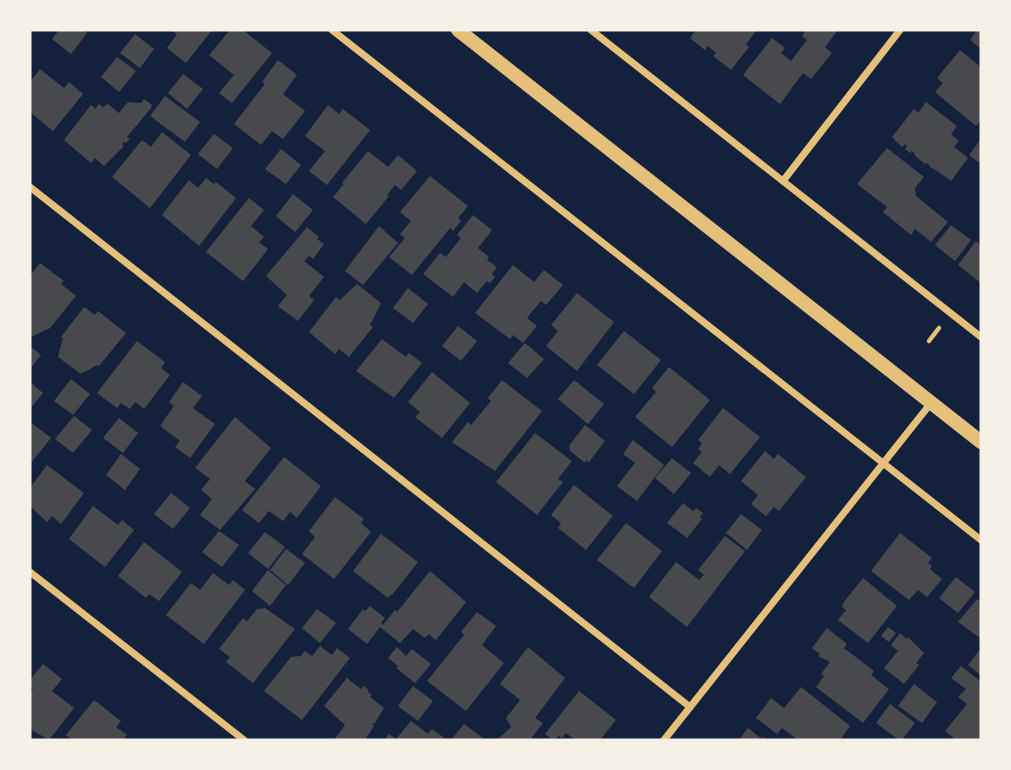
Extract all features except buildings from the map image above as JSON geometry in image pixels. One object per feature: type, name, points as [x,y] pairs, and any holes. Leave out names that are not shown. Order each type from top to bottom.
[{"type":"main road","points":[[458,30],[981,442]]},
{"type":"street","points":[[332,30],[981,540]]},
{"type":"street","points":[[591,30],[981,337]]},
{"type":"street","points":[[783,181],[900,30]]},
{"type":"street","points":[[30,187],[690,707]]},
{"type":"street","points":[[664,740],[931,403]]},
{"type":"street","points":[[30,572],[244,740]]},
{"type":"path","points":[[929,341],[939,328]]}]
